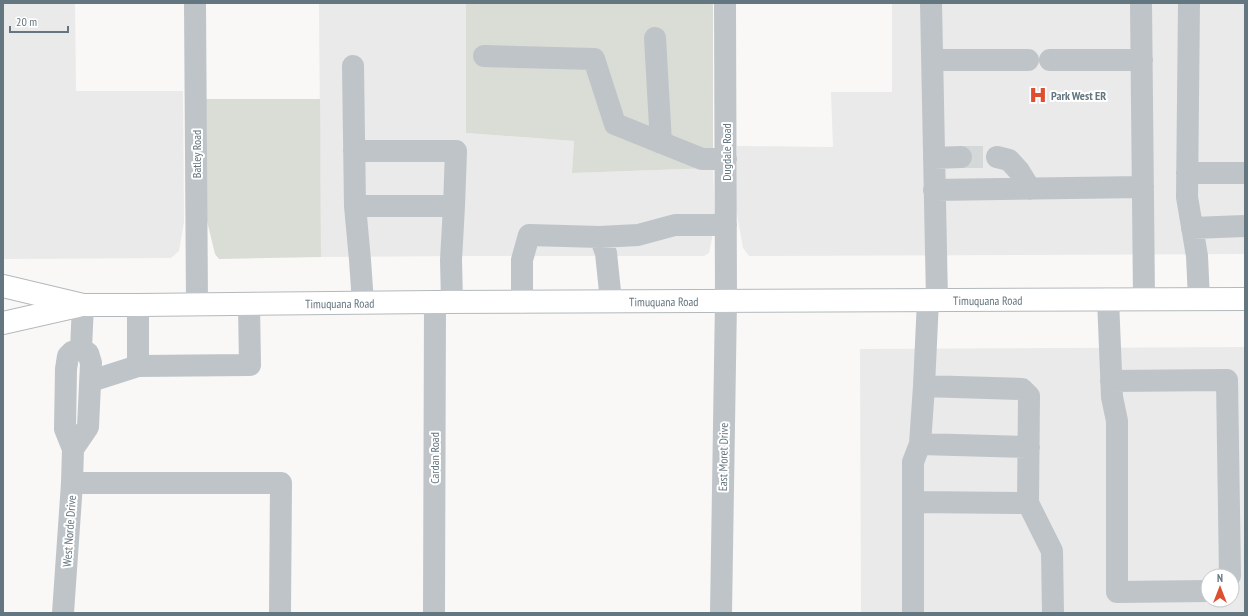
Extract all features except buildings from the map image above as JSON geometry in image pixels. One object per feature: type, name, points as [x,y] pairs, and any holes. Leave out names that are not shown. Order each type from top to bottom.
[{"type":"main road","name":"Timuquana Road","points":[[3,286],[83,305],[1245,299]]},
{"type":"main road","name":"Timuquana Road","points":[[3,324],[83,305]]},
{"type":"street","name":"Batley Road","points":[[195,3],[197,304]]},
{"type":"street","name":"Dugdale Road","points":[[725,3],[726,301]]},
{"type":"street","points":[[913,613],[913,462],[920,444],[932,300],[934,158],[932,3]]},
{"type":"street","points":[[1141,3],[1144,299]]},
{"type":"street","points":[[1189,3],[1187,197],[1197,256],[1199,299]]},
{"type":"street","points":[[655,38],[661,142]]},
{"type":"street","points":[[484,56],[594,59],[615,124],[702,158],[726,159]]},
{"type":"street","points":[[933,60],[1028,60]]},
{"type":"street","points":[[1050,60],[1142,60]]},
{"type":"street","points":[[353,66],[355,206],[363,303]]},
{"type":"street","name":"Cardan Road","points":[[354,152],[456,152],[451,260],[443,302],[434,613]]},
{"type":"street","points":[[934,158],[961,157]]},
{"type":"street","points":[[997,157],[1009,160],[1019,171],[1030,189]]},
{"type":"street","points":[[1188,173],[1245,173]]},
{"type":"street","points":[[934,190],[1143,187]]},
{"type":"street","points":[[355,206],[454,206]]},
{"type":"street","points":[[522,302],[522,260],[529,235],[600,237],[638,235],[675,225],[726,225]]},
{"type":"street","points":[[1192,228],[1245,226]]},
{"type":"street","points":[[600,237],[606,253],[611,302]]},
{"type":"street","points":[[1108,299],[1112,398],[1118,422],[1117,592],[1200,591]]},
{"type":"street","name":"East Moret Drive","points":[[721,613],[726,301]]},
{"type":"street","points":[[90,382],[138,366],[250,365],[249,304]]},
{"type":"street","points":[[73,449],[88,427],[91,363],[88,353],[80,348],[83,305]]},
{"type":"street","points":[[138,305],[138,366]]},
{"type":"street","name":"West Norde Drive","points":[[62,613],[72,483],[73,449],[65,429],[66,369],[68,356],[80,348]]},
{"type":"street","points":[[1111,382],[1228,380],[1237,503],[1231,568]]},
{"type":"street","points":[[924,386],[1022,389],[1029,396],[1028,503],[1052,551],[1053,613]]},
{"type":"street","points":[[920,444],[1029,447]]},
{"type":"street","points":[[72,483],[281,483],[280,613]]},
{"type":"street","points":[[913,502],[1028,503]]},
{"type":"shaded area","points":[[3,3],[75,3],[76,91],[183,91],[184,222],[179,251],[171,258],[3,259]]},
{"type":"shaded area","points":[[319,3],[466,3],[466,133],[574,141],[572,173],[713,168],[715,223],[709,253],[704,256],[321,257]]},
{"type":"shaded area","points":[[466,3],[713,3],[713,168],[572,173],[574,141],[466,133]]},
{"type":"shaded area","points":[[892,3],[1245,3],[1245,254],[749,256],[743,248],[736,209],[737,146],[833,147],[831,92],[892,92]]},
{"type":"shaded area","points":[[206,99],[320,99],[321,257],[219,259],[215,254],[207,221]]},
{"type":"shaded area","points":[[1245,347],[1245,613],[861,613],[860,349]]},
{"type":"tunnel","points":[[961,157],[997,157]]},
{"type":"place","name":"Park West ER","points":[[1038,95]]}]
